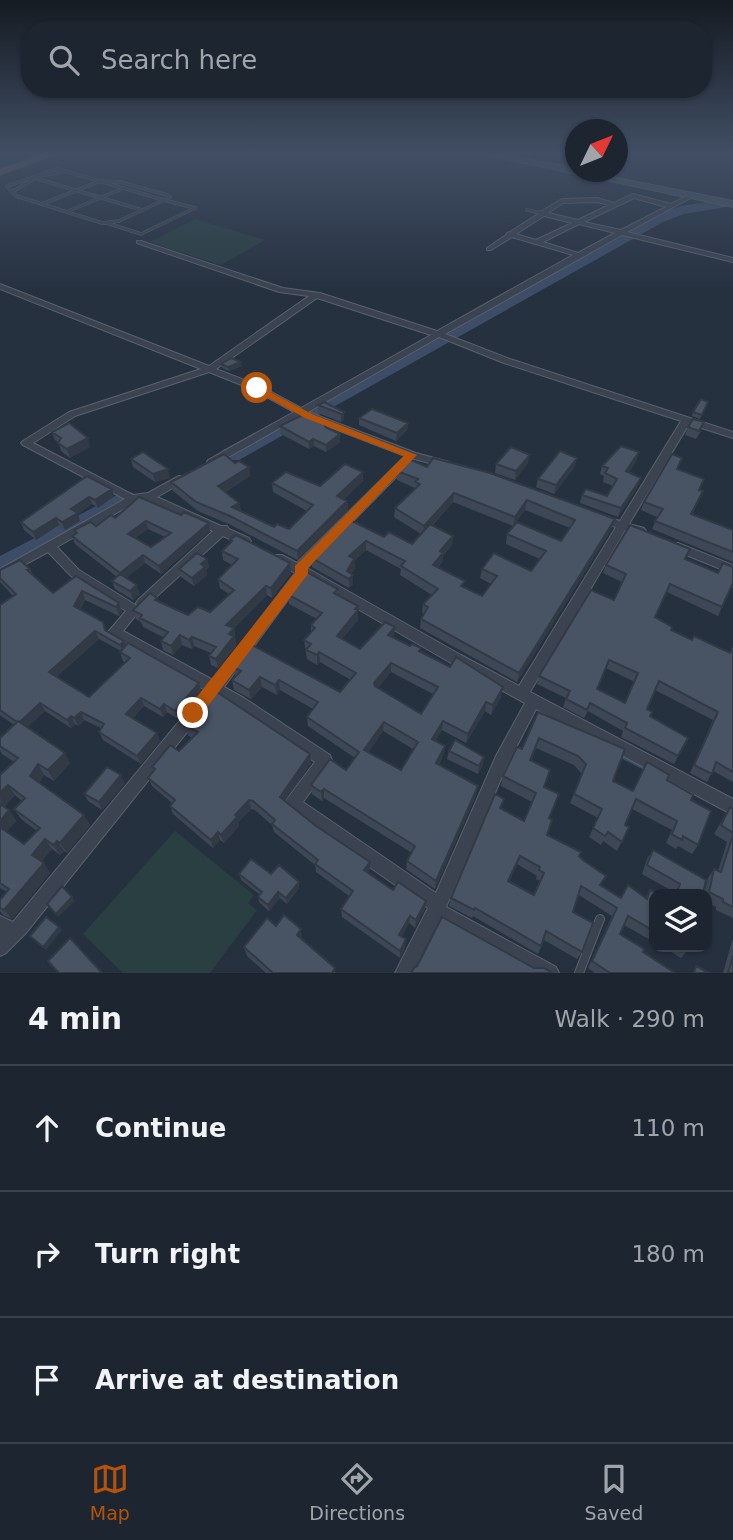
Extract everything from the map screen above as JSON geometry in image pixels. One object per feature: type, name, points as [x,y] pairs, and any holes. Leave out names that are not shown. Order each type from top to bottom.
[{"type":"street","points":[[537,242],[630,198]]},
{"type":"street","points":[[644,198],[671,206]]},
{"type":"street","points":[[200,469],[443,336],[579,255],[626,235],[686,198]]},
{"type":"street","points":[[704,198],[733,204]]},
{"type":"street","points":[[489,249],[562,201],[597,200],[614,205]]},
{"type":"street","points":[[541,213],[733,260]]},
{"type":"street","points":[[509,234],[579,255]]},
{"type":"street","points":[[139,242],[282,290],[316,295],[443,336],[507,361],[733,436]]},
{"type":"street","points":[[0,286],[257,388],[304,413],[412,455],[457,467]]},
{"type":"street","points":[[133,499],[26,443],[72,414],[209,369],[316,295]]},
{"type":"street","points":[[404,973],[438,908],[527,698],[622,525],[686,421]]},
{"type":"street","points":[[4,935],[214,689],[301,570],[412,455]]},
{"type":"street","points":[[0,574],[133,499],[149,497],[189,475]]},
{"type":"street","points":[[149,497],[223,529],[301,570],[527,698],[733,807]]},
{"type":"street","points":[[589,514],[653,537]]},
{"type":"street","points":[[223,529],[134,610],[114,632],[239,702],[325,760],[292,804],[438,908],[550,973]]},
{"type":"street","points":[[665,541],[733,570]]},
{"type":"street","points":[[50,547],[75,573],[134,610]]},
{"type":"lane","points":[[24,198],[141,234],[194,209],[159,198]]},
{"type":"lane","points":[[42,204],[56,198]]},
{"type":"lane","points":[[66,212],[100,198]]},
{"type":"lane","points":[[102,198],[142,211]]},
{"type":"lane","points":[[107,223],[142,211],[167,198]]},
{"type":"lane","points":[[527,210],[541,213]]},
{"type":"lane","points":[[579,973],[600,919]]},
{"type":"green space","points":[[195,219],[265,240],[221,265],[150,242]]},
{"type":"green space","points":[[175,831],[254,895],[248,903],[257,910],[210,973],[123,973],[83,934]]},
{"type":"building","points":[[231,358],[241,362],[228,367],[221,364]]},
{"type":"building","points":[[701,399],[708,402],[702,415],[693,412]]},
{"type":"building","points":[[324,402],[344,412],[341,414],[318,405]]},
{"type":"building","points":[[372,409],[408,423],[397,433],[359,418]]},
{"type":"building","points":[[306,413],[330,422],[325,426],[340,434],[326,445],[313,439],[309,442],[280,426]]},
{"type":"building","points":[[693,419],[704,422],[699,431],[688,427]]},
{"type":"building","points":[[69,423],[88,438],[67,449],[58,443],[61,438],[52,432]]},
{"type":"building","points":[[621,446],[639,452],[626,471],[641,478],[621,508],[582,495],[586,489],[607,496],[617,479],[605,473],[608,468],[602,466]]},
{"type":"building","points":[[511,447],[530,455],[516,471],[496,464]]},
{"type":"building","points":[[560,451],[577,458],[556,485],[538,479]]},
{"type":"building","points":[[143,452],[168,469],[153,474],[131,459]]},
{"type":"building","points":[[224,454],[235,463],[239,461],[249,467],[218,486],[239,503],[232,507],[274,527],[277,524],[289,529],[313,505],[272,483],[286,472],[320,486],[345,464],[363,472],[337,496],[347,501],[297,551],[230,516],[196,502],[171,482]]},
{"type":"building","points":[[672,454],[682,458],[677,469],[704,479],[699,490],[703,491],[691,514],[733,530],[733,552],[655,521],[663,509],[644,502]]},
{"type":"building","points":[[433,458],[490,473],[615,519],[519,673],[421,619],[428,607],[423,604],[438,589],[401,566],[405,561],[366,541],[349,556],[354,559],[347,571],[353,575],[349,579],[312,558],[350,520],[384,537],[389,532],[412,544],[430,524],[453,536],[440,551],[443,553],[433,565],[465,581],[461,586],[482,596],[497,576],[482,569],[494,553],[531,571],[546,551],[507,534],[517,522],[561,541],[575,520],[527,500],[515,517],[454,493],[424,526],[395,508],[420,484],[415,482],[418,479],[397,471],[409,459],[427,467]]},
{"type":"building","points":[[87,476],[112,489],[95,500],[89,497],[71,509],[78,513],[62,522],[56,518],[33,532],[21,522]]},
{"type":"building","points":[[139,497],[181,515],[184,512],[209,523],[159,566],[143,555],[120,573],[72,536],[77,533],[74,530],[90,522],[96,526],[111,515],[115,518]],"holes":[[[146,521],[171,533],[151,547],[128,534]]]},
{"type":"building","points":[[630,525],[690,549],[685,559],[718,573],[723,563],[733,567],[733,583],[722,607],[670,584],[655,617],[672,627],[671,630],[692,640],[694,636],[730,653],[733,647],[733,772],[716,762],[712,774],[694,765],[718,712],[659,681],[647,709],[652,712],[650,716],[688,738],[678,756],[625,728],[627,723],[590,703],[587,710],[566,699],[570,691],[539,676],[591,590],[614,600],[626,574],[606,565]],"holes":[[[609,660],[638,673],[625,703],[597,689]]]},
{"type":"building","points":[[236,535],[290,563],[271,588],[266,586],[226,625],[234,628],[229,634],[234,636],[216,659],[209,656],[216,647],[192,637],[189,640],[180,635],[171,646],[161,641],[168,632],[140,618],[142,615],[133,610],[150,593],[157,598],[155,600],[188,615],[198,607],[210,612],[234,590],[218,579],[238,559],[222,551]]},
{"type":"building","points":[[197,553],[207,559],[201,564],[205,567],[192,578],[179,569]]},
{"type":"building","points":[[20,560],[30,569],[27,570],[53,593],[76,576],[119,603],[116,607],[82,591],[74,606],[103,622],[105,630],[124,641],[120,645],[95,631],[49,672],[89,697],[130,658],[120,652],[128,643],[199,683],[175,711],[164,704],[160,709],[141,698],[126,714],[157,733],[137,756],[99,732],[104,724],[81,712],[67,720],[40,703],[17,722],[0,710],[0,605],[16,594],[0,578],[0,570]]},
{"type":"building","points":[[305,571],[338,589],[334,593],[358,606],[355,609],[358,610],[337,636],[360,649],[385,622],[395,627],[388,635],[410,646],[412,644],[421,648],[419,651],[450,667],[456,657],[503,687],[493,705],[486,702],[468,734],[443,721],[432,739],[445,746],[436,763],[478,786],[436,881],[407,861],[415,846],[324,789],[321,792],[311,785],[330,759],[346,770],[359,752],[307,717],[318,702],[279,680],[275,685],[260,677],[249,690],[232,680],[241,671],[233,667],[250,644],[340,692],[356,673],[319,652],[317,655],[306,650],[311,644],[304,640],[315,628],[311,625],[322,613],[287,594]],"holes":[[[391,663],[438,687],[421,714],[375,686],[374,683]],[[384,722],[418,742],[401,770],[364,750]]]},
{"type":"building","points":[[120,574],[137,585],[130,591],[112,581]]},
{"type":"building","points":[[214,690],[310,754],[280,797],[316,826],[370,862],[364,870],[393,890],[398,882],[426,901],[416,920],[410,916],[399,935],[406,939],[400,951],[341,909],[353,891],[315,864],[318,860],[272,824],[275,820],[253,801],[249,800],[221,835],[218,832],[211,840],[170,806],[175,800],[148,778],[155,769],[152,767],[170,745],[179,751],[198,732],[185,726]]},
{"type":"building","points":[[538,712],[625,749],[613,781],[633,791],[647,762],[669,775],[667,780],[693,795],[691,800],[711,811],[698,845],[683,836],[682,840],[672,834],[677,821],[636,799],[625,825],[629,827],[622,842],[608,832],[605,836],[593,828],[602,809],[574,794],[586,764],[578,756],[539,738],[530,760],[550,770],[544,787],[559,794],[549,818],[552,820],[547,835],[581,852],[579,856],[583,860],[606,876],[600,885],[621,898],[628,885],[647,899],[649,893],[649,928],[628,916],[620,934],[675,973],[610,973],[592,961],[617,908],[581,886],[573,912],[593,923],[582,952],[546,931],[541,946],[475,908],[474,910],[451,898],[495,794],[504,799],[500,808],[524,821],[536,793],[503,776],[517,747],[522,749]],"holes":[[[520,856],[540,867],[539,870],[544,873],[534,895],[508,881]]]},
{"type":"building","points":[[18,721],[65,753],[48,770],[38,764],[30,776],[84,815],[60,843],[57,841],[53,845],[45,839],[32,855],[44,863],[4,910],[0,908],[0,900],[9,889],[0,883],[0,827],[24,844],[40,828],[14,809],[25,798],[8,785],[0,793],[0,775],[18,758],[0,746],[0,738]]},
{"type":"building","points":[[455,740],[484,757],[479,766],[449,751]]},
{"type":"building","points":[[107,767],[121,775],[99,802],[84,794]]},
{"type":"building","points":[[0,804],[9,810],[0,821]]},
{"type":"building","points":[[730,807],[733,809],[733,833],[721,825]]},
{"type":"building","points":[[733,835],[733,907],[723,902],[723,899],[712,894],[710,889],[714,869],[721,872]]},
{"type":"building","points":[[653,850],[706,880],[704,889],[678,889],[680,884],[647,865]]},
{"type":"building","points":[[251,859],[271,874],[279,865],[299,882],[286,898],[278,892],[268,905],[258,897],[262,892],[239,874]]},
{"type":"building","points":[[62,886],[72,897],[56,914],[47,904]]},
{"type":"building","points":[[284,915],[301,929],[297,935],[335,968],[332,973],[273,973],[244,947],[267,918],[276,926]]},
{"type":"building","points":[[46,917],[59,927],[43,947],[30,936]]},
{"type":"building","points":[[442,917],[534,968],[544,968],[553,973],[411,973]]},
{"type":"building","points":[[70,938],[102,973],[57,973],[48,961]]},
{"type":"building","points":[[733,956],[733,973],[728,973]]},
{"type":"building","points":[[696,966],[709,973],[694,973]]},
{"type":"waterway","points":[[231,455],[658,219],[681,210],[721,204]]},
{"type":"waterway","points":[[0,568],[125,499]]},
{"type":"waterway","points":[[620,755],[648,769]]},
{"type":"waterway","points":[[664,778],[691,792]]},
{"type":"route","points":[[193,713],[270,617],[303,571],[299,569],[412,455],[309,416],[257,388]]}]
